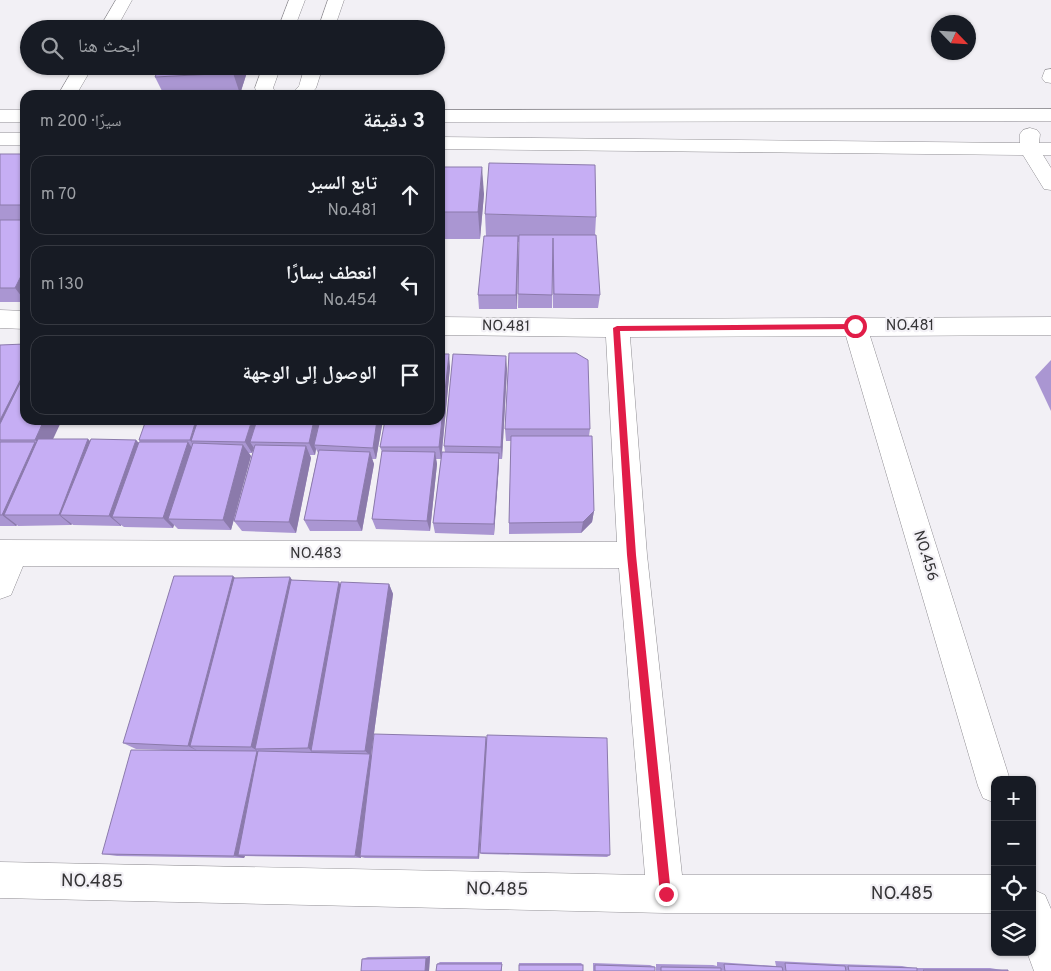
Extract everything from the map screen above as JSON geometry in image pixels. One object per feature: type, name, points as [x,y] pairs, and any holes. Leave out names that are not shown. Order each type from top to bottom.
[{"type":"street","points":[[112,20],[124,0]]},
{"type":"street","points":[[289,20],[297,0]]},
{"type":"street","points":[[329,20],[336,0]]},
{"type":"street","points":[[70,90],[79,75]]},
{"type":"street","points":[[265,90],[264,88],[269,75]]},
{"type":"street","points":[[305,90],[311,75]]},
{"type":"street","points":[[1030,115],[1051,129]]},
{"type":"street","points":[[1030,115],[1029,148],[1051,184]]},
{"type":"street","points":[[0,116],[20,116]]},
{"type":"street","points":[[445,116],[1051,116]]},
{"type":"street","points":[[0,139],[20,139]]},
{"type":"street","points":[[445,143],[1051,148]]},
{"type":"street","points":[[0,320],[20,320]]},
{"type":"street","name":"NO.481","points":[[445,326],[617,328],[1051,326]]},
{"type":"street","name":"NO.456","points":[[855,326],[992,776]]},
{"type":"street","points":[[617,328],[632,555],[666,894]]},
{"type":"street","points":[[0,585],[7,553]]},
{"type":"street","name":"NO.483","points":[[7,553],[632,555]]},
{"type":"street","name":"NO.485","points":[[0,880],[666,894],[991,894]]},
{"type":"street","points":[[1033,911],[1051,966]]},
{"type":"building","points":[[156,75],[194,75],[155,77]]},
{"type":"building","points":[[0,154],[20,154],[20,205],[0,205]]},
{"type":"building","points":[[489,163],[595,165],[596,217],[485,214]]},
{"type":"building","points":[[445,167],[482,167],[478,212],[445,212]]},
{"type":"building","points":[[0,220],[20,220],[20,278],[15,288],[0,288]]},
{"type":"building","points":[[519,235],[596,235],[600,295],[554,294],[553,238],[552,295],[518,294]]},
{"type":"building","points":[[484,236],[518,236],[516,295],[478,295]]},
{"type":"building","points":[[20,344],[20,381],[0,420],[0,345]]},
{"type":"building","points":[[509,353],[576,353],[588,360],[590,429],[505,429]]},
{"type":"building","points":[[445,354],[449,354],[445,391]]},
{"type":"building","points":[[453,354],[506,356],[501,447],[444,446]]},
{"type":"building","points":[[20,383],[20,425],[42,425],[35,440],[0,440],[0,424]]},
{"type":"building","points":[[144,425],[194,425],[190,440],[139,440]]},
{"type":"building","points":[[196,425],[250,425],[245,442],[191,441]]},
{"type":"building","points":[[255,425],[313,425],[309,443],[250,442]]},
{"type":"building","points":[[319,425],[376,425],[373,448],[314,445]]},
{"type":"building","points":[[384,425],[441,425],[439,447],[380,447]]},
{"type":"building","points":[[511,436],[592,436],[594,511],[583,522],[509,523]]},
{"type":"building","points":[[38,439],[88,439],[59,515],[4,515]]},
{"type":"building","points":[[91,439],[136,440],[109,516],[60,515]]},
{"type":"building","points":[[0,442],[35,442],[2,515],[0,515]]},
{"type":"building","points":[[139,442],[188,442],[163,518],[112,517]]},
{"type":"building","points":[[193,443],[243,445],[223,520],[168,519]]},
{"type":"building","points":[[255,445],[306,446],[289,522],[234,521]]},
{"type":"building","points":[[319,450],[370,452],[357,521],[304,520]]},
{"type":"building","points":[[382,451],[435,452],[427,521],[372,519]]},
{"type":"building","points":[[442,452],[499,453],[494,524],[433,523]]},
{"type":"building","points":[[174,576],[233,576],[188,746],[123,743]]},
{"type":"building","points":[[290,577],[251,747],[190,746],[234,578]]},
{"type":"building","points":[[291,580],[339,582],[308,748],[255,749]]},
{"type":"building","points":[[341,582],[389,584],[365,751],[311,751]]},
{"type":"building","points":[[374,734],[486,737],[478,857],[360,856]]},
{"type":"building","points":[[487,735],[607,738],[610,855],[480,853]]},
{"type":"building","points":[[131,750],[257,751],[234,856],[102,854]]},
{"type":"building","points":[[258,751],[370,754],[355,856],[238,855]]},
{"type":"building","points":[[426,958],[425,971],[361,971],[362,959]]},
{"type":"building","points":[[785,963],[845,966],[846,971],[786,971]]},
{"type":"building","points":[[437,964],[502,964],[501,971],[436,971]]},
{"type":"building","points":[[724,964],[782,967],[783,971],[725,971]]},
{"type":"building","points":[[519,965],[583,965],[583,971],[519,971]]},
{"type":"building","points":[[595,965],[655,967],[655,971],[595,971]]},
{"type":"building","points":[[848,966],[917,968],[917,971],[849,971]]},
{"type":"building","points":[[661,967],[721,968],[721,971],[661,971]]},
{"type":"building","points":[[1008,970],[1008,971],[924,971]]},
{"type":"route","points":[[666,894],[632,555],[617,328],[855,326]]}]
